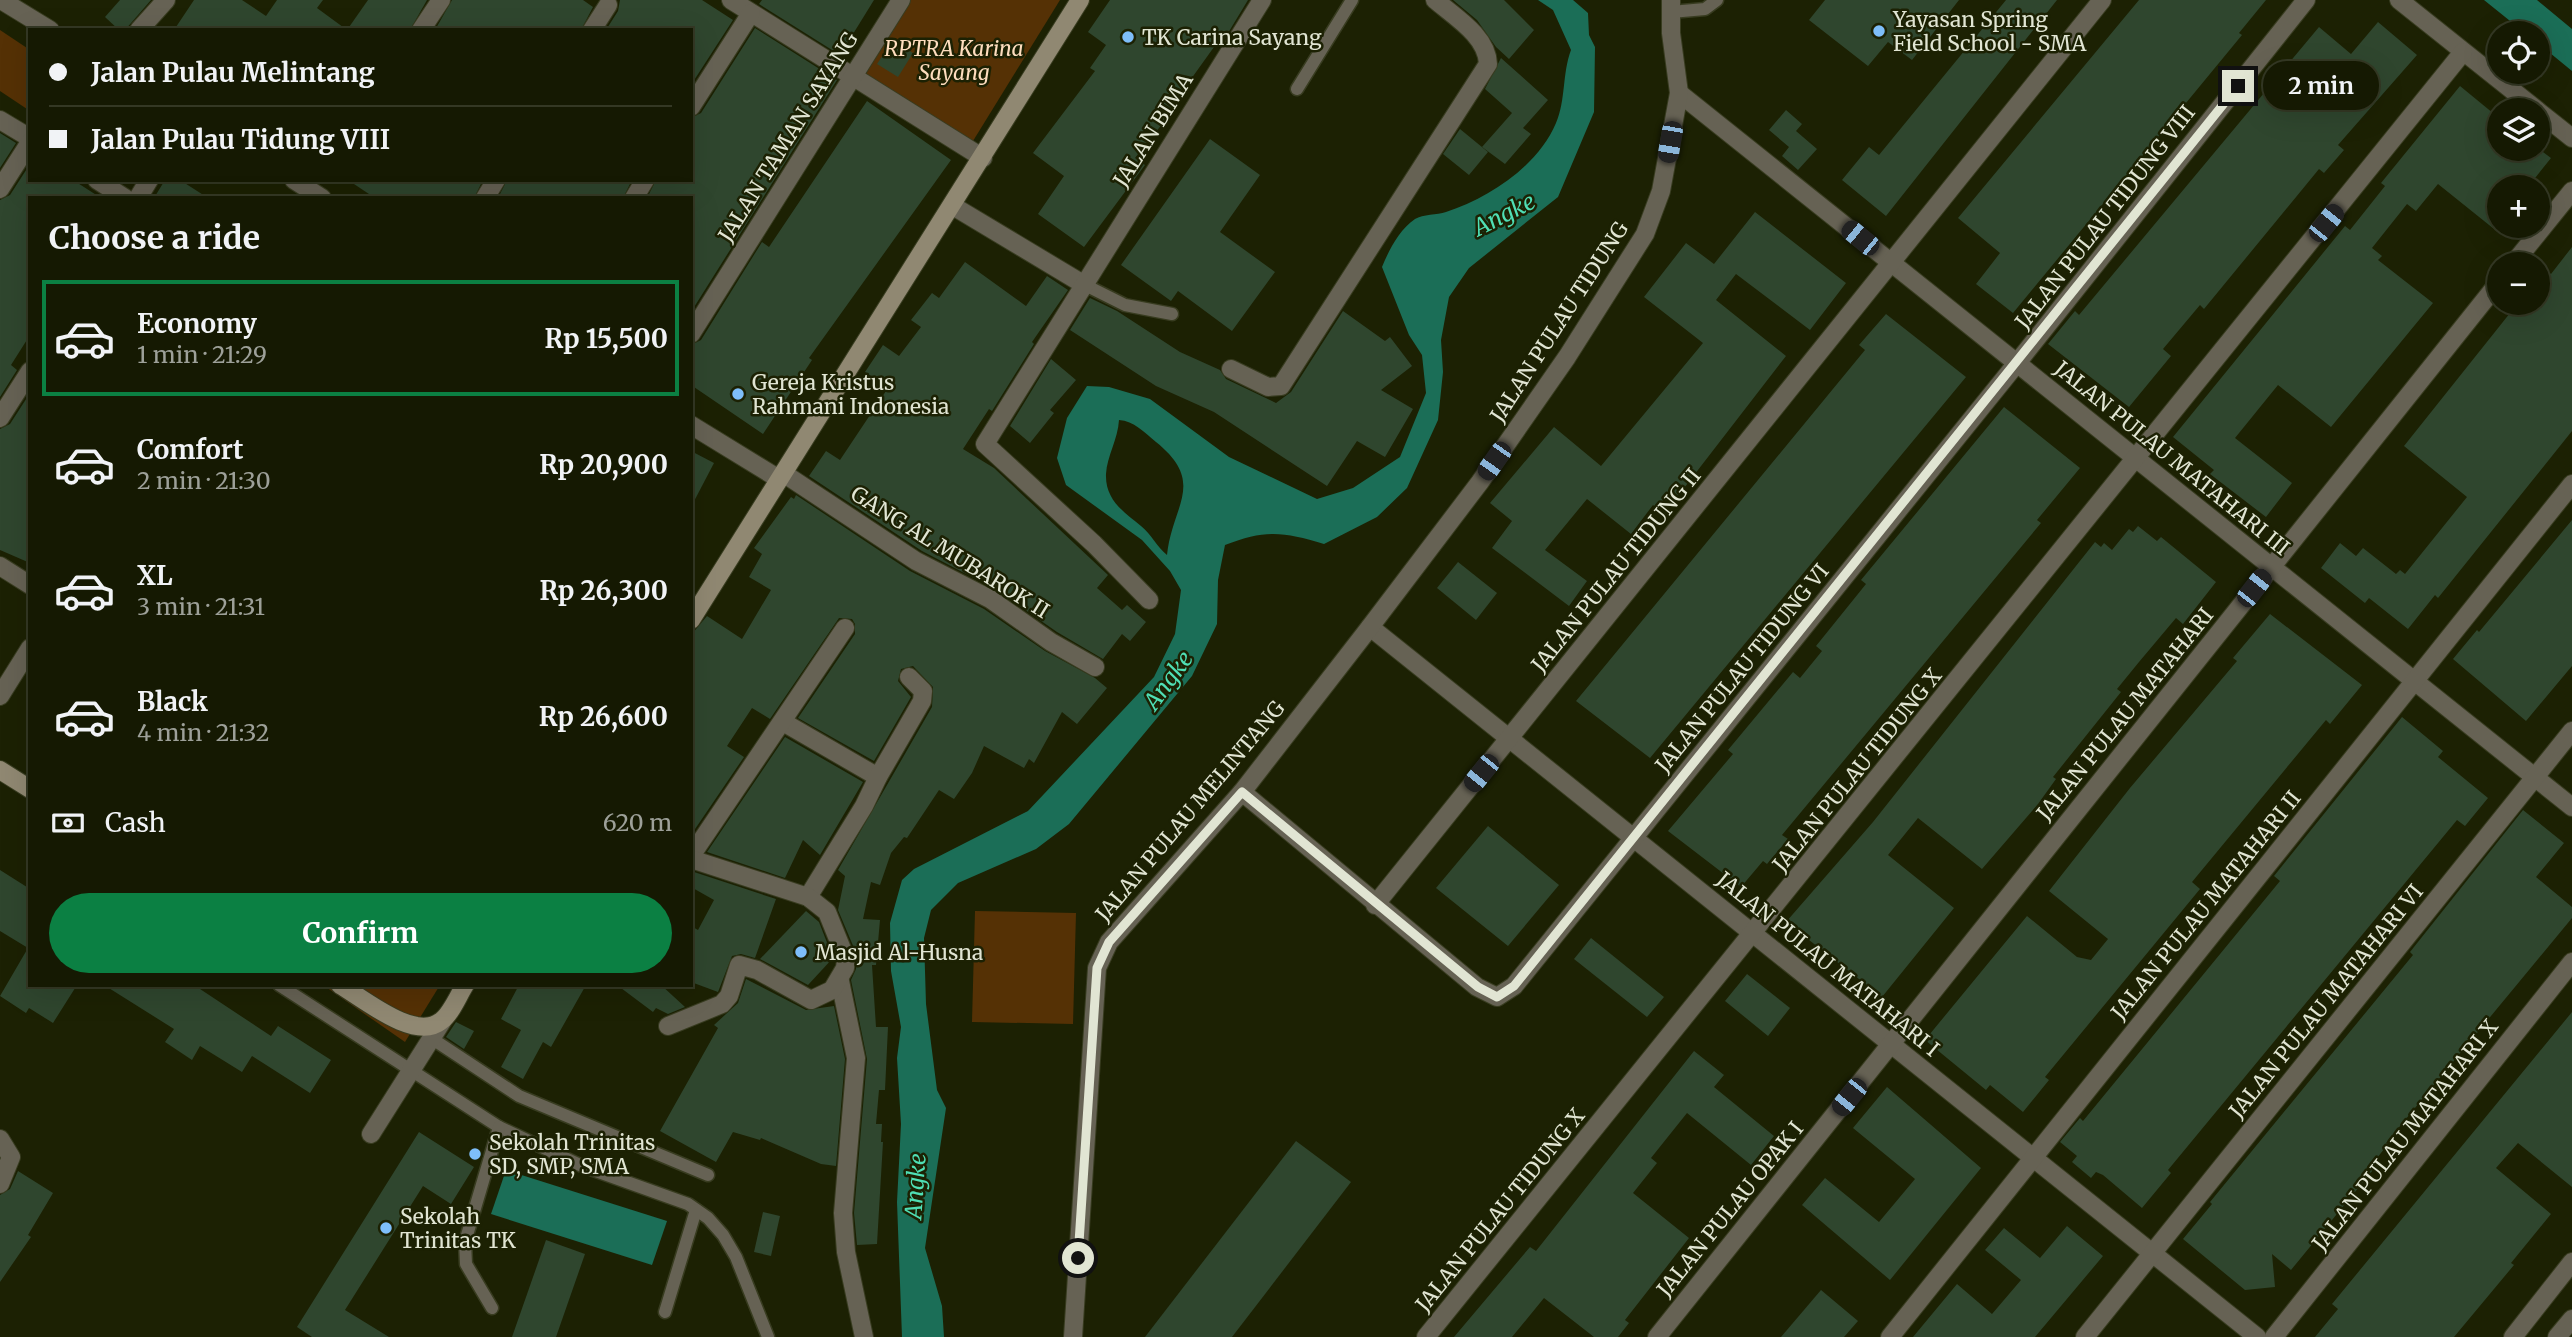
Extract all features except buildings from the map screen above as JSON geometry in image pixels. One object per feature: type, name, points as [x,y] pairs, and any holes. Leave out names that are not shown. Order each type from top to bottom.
[{"type":"street","points":[[1,0],[47,28]]},
{"type":"street","points":[[141,28],[166,0]]},
{"type":"street","points":[[422,28],[440,0]]},
{"type":"street","points":[[731,0],[984,158]]},
{"type":"street","name":"JALAN TAMAN SAYANG","points":[[693,331],[901,0]]},
{"type":"street","points":[[693,617],[984,158],[1080,0]]},
{"type":"street","name":"JALAN BIMA","points":[[1149,600],[1094,544],[985,444],[1262,0]]},
{"type":"street","points":[[1231,369],[1269,387],[1281,386],[1488,64],[1488,53],[1482,41],[1435,0]]},
{"type":"street","name":"JALAN PULAU TIDUNG II","points":[[1375,905],[2102,0]]},
{"type":"street","name":"JALAN PULAU TIDUNG VIII","points":[[2017,363],[2306,0]]},
{"type":"street","points":[[2399,0],[2521,98]]},
{"type":"street","points":[[593,28],[608,5]]},
{"type":"street","name":"JALAN PULAU TIDUNG","points":[[1370,627],[1520,425],[1609,294],[1645,234],[1661,191],[1679,93],[1671,6]]},
{"type":"street","points":[[693,104],[751,13]]},
{"type":"street","name":"JALAN PULAU TIDUNG X","points":[[1426,1337],[2463,52]]},
{"type":"street","name":"JALAN PULAU MATAHARI III","points":[[1679,93],[2572,807]]},
{"type":"street","points":[[0,120],[28,139]]},
{"type":"street","points":[[2550,121],[2572,138]]},
{"type":"street","points":[[0,189],[28,143]]},
{"type":"street","points":[[100,182],[122,196]]},
{"type":"street","points":[[298,182],[317,192]]},
{"type":"street","points":[[2523,252],[2572,191]]},
{"type":"street","points":[[953,206],[1083,284]]},
{"type":"street","name":"JALAN PULAU MATAHARI","points":[[1891,1044],[2487,297]]},
{"type":"street","name":"JALAN PULAU TIDUNG VI","points":[[1375,905],[1478,987],[1497,997],[1514,986],[2017,363]]},
{"type":"street","points":[[0,418],[28,373]]},
{"type":"street","name":"GANG AL MUBAROK II","points":[[693,426],[781,476],[916,561],[990,599],[1063,650],[1095,667]]},
{"type":"street","name":"JALAN PULAU MATAHARI II","points":[[1891,1337],[2572,484]]},
{"type":"street","points":[[0,566],[28,584]]},
{"type":"street","name":"JALAN PULAU MATAHARI I","points":[[1370,627],[2257,1337]]},
{"type":"street","name":"JALAN PULAU MELINTANG","points":[[1073,1337],[1097,968],[1109,942],[1242,792],[1370,627]]},
{"type":"street","points":[[693,854],[845,628]]},
{"type":"street","points":[[0,696],[28,651]]},
{"type":"street","points":[[808,897],[864,806],[877,777],[924,695],[909,677]]},
{"type":"street","points":[[783,722],[877,777]]},
{"type":"street","name":"JALAN PULAU MATAHARI VI","points":[[2085,1337],[2572,732]]},
{"type":"street","points":[[0,770],[28,788]]},
{"type":"street","points":[[1242,792],[1375,905]]},
{"type":"street","points":[[693,858],[808,897],[827,912],[835,928],[845,959],[840,981],[856,1058],[843,1213],[846,1252],[864,1337]]},
{"type":"street","name":"JALAN PULAU MATAHARI X","points":[[2274,1337],[2572,962]]},
{"type":"street","points":[[668,1026],[722,1003],[729,996],[739,965],[757,970],[811,1000],[821,998],[840,981]]},
{"type":"street","points":[[343,987],[415,1028],[430,1028],[443,1020]]},
{"type":"street","points":[[371,1134],[464,987]]},
{"type":"street","name":"JALAN PULAU OPAK I","points":[[1657,1337],[1891,1044]]},
{"type":"street","points":[[0,1139],[11,1157],[0,1184]]},
{"type":"street","points":[[2512,1337],[2572,1262]]},
{"type":"street","points":[[2557,1337],[2572,1319]]},
{"type":"lane","points":[[1297,89],[1352,0]]},
{"type":"lane","points":[[1671,6],[1705,9],[1717,0]]},
{"type":"lane","points":[[1083,284],[1125,305],[1172,314]]},
{"type":"lane","points":[[282,987],[499,1127],[582,1166],[696,1210],[723,1235],[768,1337]]},
{"type":"lane","points":[[431,1038],[519,1096],[708,1175]]},
{"type":"lane","points":[[492,1308],[466,1264],[465,1242],[499,1127]]},
{"type":"lane","points":[[665,1312],[696,1210]]},
{"type":"green space","name":"RPTRA Karina Sayang","points":[[908,0],[1060,0],[973,141],[862,73]]},
{"type":"green space","points":[[0,30],[28,49],[28,110],[0,91]]},
{"type":"green space","points":[[975,911],[1076,913],[1073,1024],[972,1022]]},
{"type":"green space","points":[[326,987],[439,987],[405,1042]]},
{"type":"water","name":"Angke","points":[[1538,0],[1573,0],[1588,13],[1589,35],[1595,47],[1594,112],[1558,197],[1469,268],[1449,297],[1441,340],[1443,372],[1438,420],[1407,488],[1377,517],[1324,544],[1286,535],[1264,534],[1225,545],[1218,580],[1217,624],[1192,676],[1069,824],[1036,849],[958,883],[931,910],[924,938],[926,1004],[937,1090],[946,1108],[925,1248],[942,1306],[944,1337],[902,1337],[897,1202],[901,1124],[897,1058],[901,1027],[891,971],[890,923],[902,880],[914,869],[1028,811],[1154,677],[1175,634],[1181,590],[1170,571],[1142,540],[1066,485],[1057,458],[1067,418],[1087,386],[1109,387],[1150,399],[1229,457],[1317,499],[1353,488],[1400,457],[1426,393],[1422,355],[1409,335],[1382,267],[1399,235],[1415,219],[1462,206],[1495,189],[1525,166],[1548,139],[1559,114],[1571,50],[1553,10]],"holes":[[[1119,420],[1139,428],[1171,457],[1180,470],[1182,495],[1167,555],[1145,529],[1117,504],[1109,491],[1106,474]]]},
{"type":"water","points":[[2484,0],[2537,0],[2572,29],[2572,71],[2550,53],[2550,21],[2510,21]]},
{"type":"water","points":[[506,1170],[667,1221],[652,1265],[491,1214]]},
{"type":"place","name":"Yayasan Spring Field School - SMA","points":[[1879,31]]},
{"type":"place","name":"TK Carina Sayang","points":[[1128,37]]},
{"type":"place","name":"Gereja Kristus Rahmani Indonesia","points":[[738,394]]},
{"type":"place","name":"Masjid Al-Husna","points":[[801,952]]},
{"type":"place","name":"Sekolah Trinitas SD, SMP, SMA","points":[[475,1154]]},
{"type":"place","name":"Sekolah Trinitas TK","points":[[386,1228]]},
{"type":"route","points":[[1078,1258],[1097,968],[1109,942],[1242,792],[1375,905],[1478,987],[1497,997],[1514,986],[2238,86]]}]
